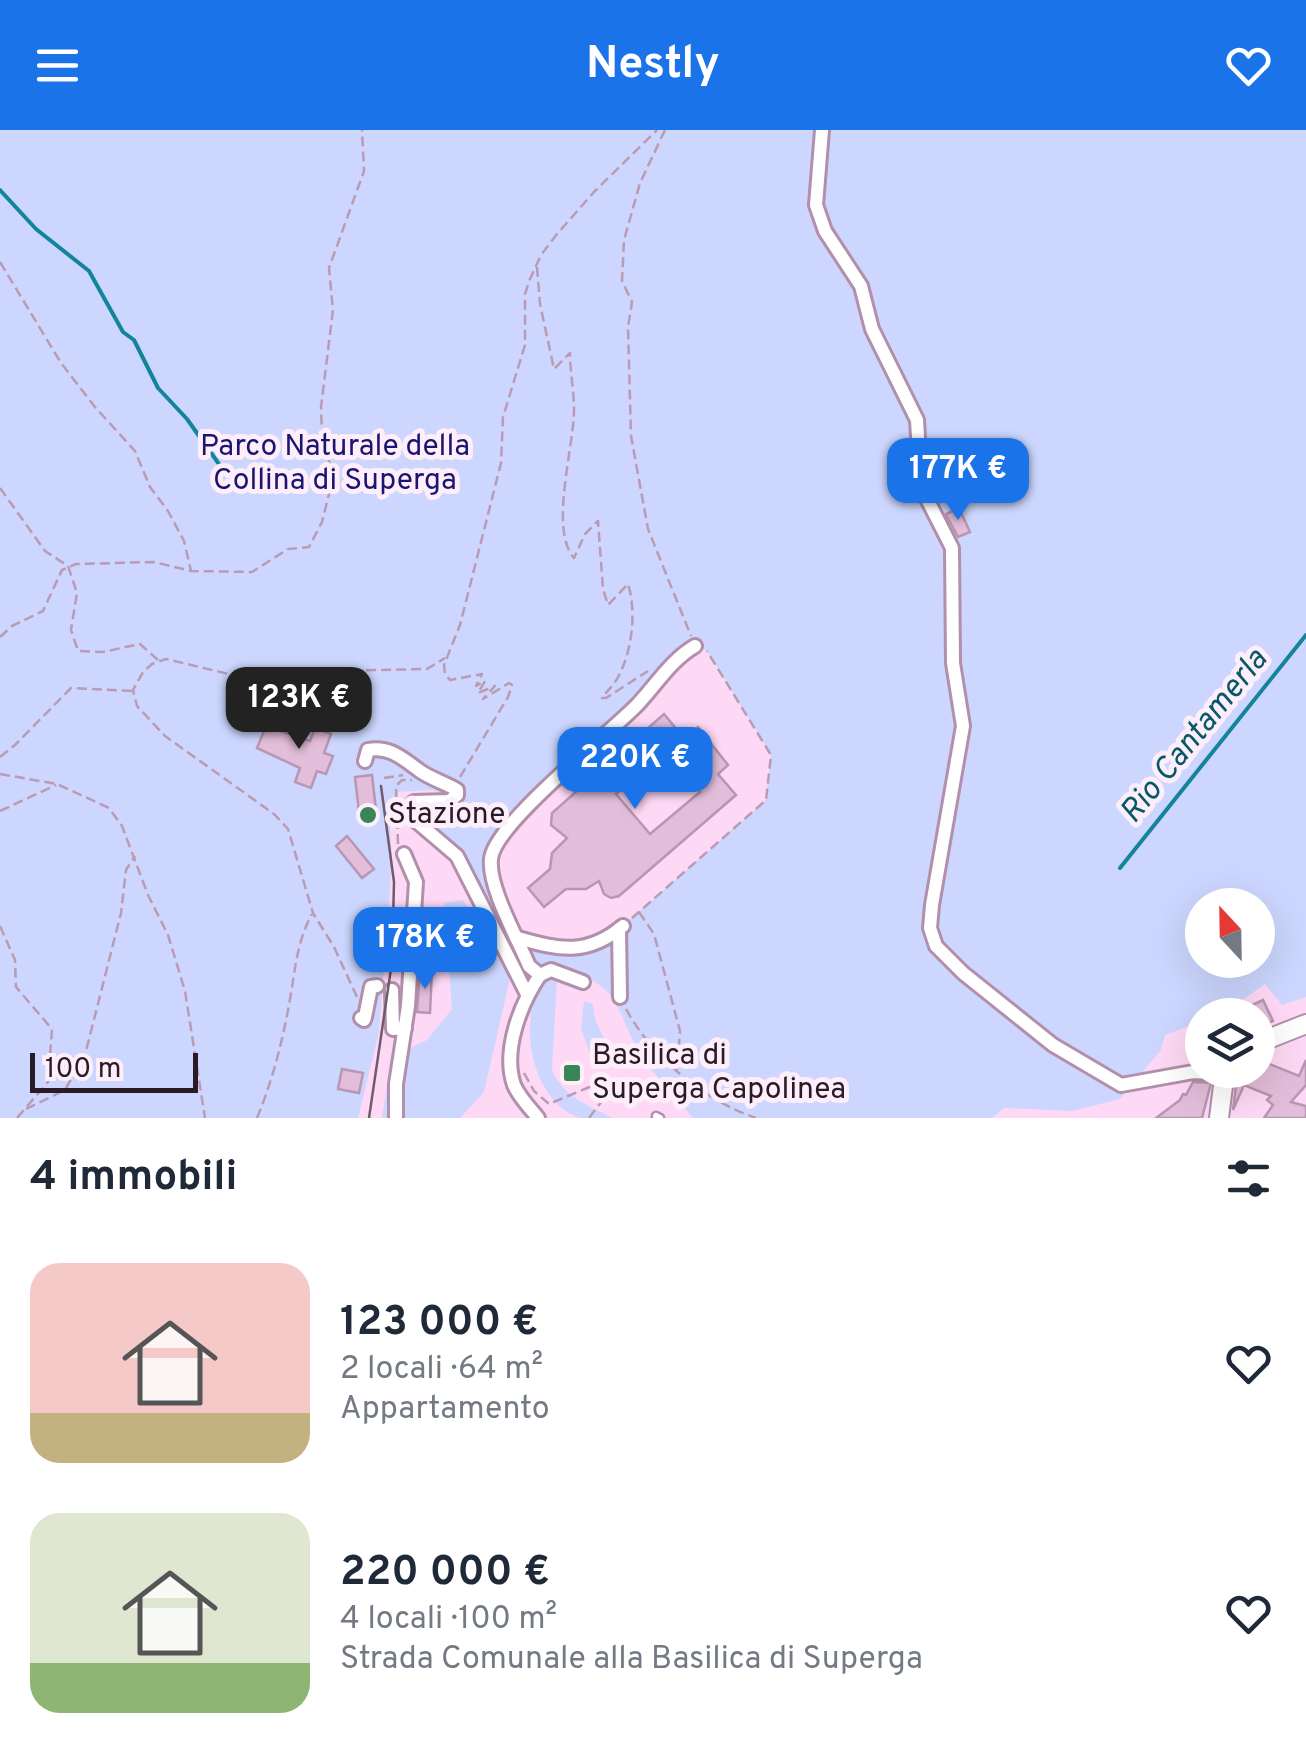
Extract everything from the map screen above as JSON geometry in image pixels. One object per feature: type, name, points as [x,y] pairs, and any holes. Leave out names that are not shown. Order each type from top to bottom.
[{"type":"street","points":[[822,130],[816,205],[825,231],[861,286],[872,330],[916,420],[921,487],[952,548],[953,662],[963,726],[932,905],[930,928],[936,946],[963,974],[1054,1045],[1121,1085],[1185,1073]]},
{"type":"street","points":[[538,1118],[514,1086],[510,1060],[535,972],[495,884],[490,862],[494,847],[520,815],[636,706],[683,653],[695,646]]},
{"type":"street","points":[[365,761],[368,750],[378,748],[399,754],[418,770],[455,787],[458,792],[454,799],[419,799],[410,806],[410,812],[457,856],[528,994]]},
{"type":"street","points":[[396,1118],[416,882],[404,854]]},
{"type":"street","points":[[518,938],[558,950],[588,947],[625,924]]},
{"type":"street","points":[[620,997],[625,924]]},
{"type":"street","points":[[558,950],[558,972]]},
{"type":"street","points":[[535,972],[551,970],[583,982]]},
{"type":"street","points":[[360,1018],[366,1017],[372,987],[384,988],[393,1030],[405,1028]]},
{"type":"street","points":[[1275,1036],[1306,1024]]},
{"type":"street","points":[[1220,1118],[1223,1088]]},
{"type":"path","points":[[0,637],[12,626],[42,611],[62,570],[68,566],[154,562],[191,571],[252,572],[288,550],[309,546],[322,522],[331,486],[320,407],[333,310],[329,268],[364,171],[362,130]]},
{"type":"path","points":[[455,787],[512,685],[509,683],[483,699],[495,686],[478,694],[485,680],[476,686],[482,674],[450,680],[445,674],[446,658],[460,625],[502,463],[503,417],[525,345],[526,294],[541,255],[594,192],[657,130]]},
{"type":"path","points":[[625,924],[766,800],[771,754],[707,651],[695,646],[648,528],[631,436],[628,327],[632,302],[622,281],[624,240],[640,183],[664,130]]},
{"type":"path","points":[[0,262],[61,363],[94,407],[135,451],[150,487],[184,541],[191,571]]},
{"type":"path","points":[[538,267],[540,304],[554,369],[570,353],[574,408],[561,514],[568,550],[574,558],[585,534],[598,521],[608,605],[628,584],[633,599],[628,652],[618,678],[602,698],[624,688],[643,671],[664,675]]},
{"type":"path","points":[[0,488],[45,551],[68,566],[77,592],[71,630],[78,651],[103,652],[140,644],[160,660]]},
{"type":"path","points":[[360,1018],[357,997],[342,963],[313,913],[288,829],[274,814],[164,736],[136,706],[134,690],[137,678],[160,660],[181,660],[236,676],[288,678],[327,672],[427,669],[446,658]]},
{"type":"path","points":[[0,757],[16,746],[71,688],[134,690]]},
{"type":"path","points":[[384,778],[418,770]]},
{"type":"path","points":[[0,774],[57,784],[109,808],[122,826],[168,935],[184,991],[206,1118]]},
{"type":"path","points":[[0,810],[57,784]]},
{"type":"path","points":[[396,791],[397,839],[404,854]]},
{"type":"path","points":[[26,1109],[65,1090],[85,1055],[121,913],[126,870],[136,854]]},
{"type":"path","points":[[639,912],[654,934],[680,1031],[677,1072]]},
{"type":"path","points":[[256,1118],[270,1086],[300,936],[313,913]]},
{"type":"path","points":[[0,926],[15,960],[16,987],[52,1029],[48,1082],[17,1118]]},
{"type":"path","points":[[620,997],[640,1036],[677,1072],[756,1118]]},
{"type":"path","points":[[522,1060],[534,1091],[549,1104],[599,1083]]},
{"type":"path","points":[[588,1118],[609,1092]]},
{"type":"green space","name":"Parco Naturale della Collina di Superga","points":[[0,130],[1306,130],[1306,997],[1282,1005],[1265,984],[1246,998],[1185,998],[1185,1027],[1165,1035],[1161,1050],[1120,1099],[1072,1111],[1004,1108],[992,1118],[693,1118],[643,1058],[610,995],[589,979],[565,976],[557,980],[552,1070],[569,1094],[612,1118],[580,1118],[549,1094],[537,1070],[531,1044],[529,976],[448,849],[421,838],[410,819],[444,812],[447,794],[430,790],[398,792],[389,813],[392,862],[379,1032],[358,1118],[0,1118]],"holes":[[[695,646],[707,651],[771,754],[766,800],[633,917],[588,947],[518,938],[495,885],[494,847]]]},
{"type":"green space","points":[[463,900],[510,978],[484,1092],[460,1118],[382,1118],[391,1057],[427,1040],[452,1009],[444,903]]},
{"type":"green space","points":[[584,1001],[593,1004],[595,1020],[607,1044],[590,1053],[581,1029]]},
{"type":"building","points":[[959,508],[970,532],[958,537],[946,514]]},
{"type":"building","points":[[664,714],[684,738],[698,727],[728,765],[718,774],[736,795],[619,896],[611,898],[604,894],[599,881],[586,889],[566,889],[544,907],[528,888],[550,869],[552,853],[567,838],[551,825],[552,813]],"holes":[[[667,750],[700,792],[650,834],[616,794]]]},
{"type":"building","points":[[266,726],[310,741],[315,728],[331,734],[324,753],[333,756],[326,774],[317,771],[311,788],[295,782],[300,768],[257,748]]},
{"type":"building","points":[[372,775],[377,819],[360,821],[355,777]]},
{"type":"building","points":[[347,836],[374,869],[362,878],[336,846]]},
{"type":"building","points":[[420,970],[432,970],[430,1013],[417,1012]]},
{"type":"building","points":[[1306,1060],[1306,1085],[1291,1102],[1306,1106],[1306,1118],[1264,1118],[1273,1105],[1267,1100],[1271,1096],[1251,1088],[1275,1088],[1275,1066],[1299,1076]]},
{"type":"building","points":[[342,1069],[363,1073],[359,1093],[338,1089]]},
{"type":"building","points":[[1190,1088],[1210,1088],[1202,1118],[1156,1118],[1183,1094]]},
{"type":"building","points":[[1236,1088],[1243,1088],[1233,1110]]},
{"type":"waterway","points":[[0,190],[36,229],[89,271],[123,332],[134,340],[158,388],[187,419],[226,474]]},
{"type":"waterway","name":"Rio Cantamerla","points":[[1120,868],[1306,635]]},
{"type":"tram line","points":[[369,1118],[392,962],[394,882],[381,786]]},
{"type":"place","name":"Stazione","points":[[368,815]]},
{"type":"place","name":"Basilica di Superga Capolinea","points":[[572,1073]]}]
